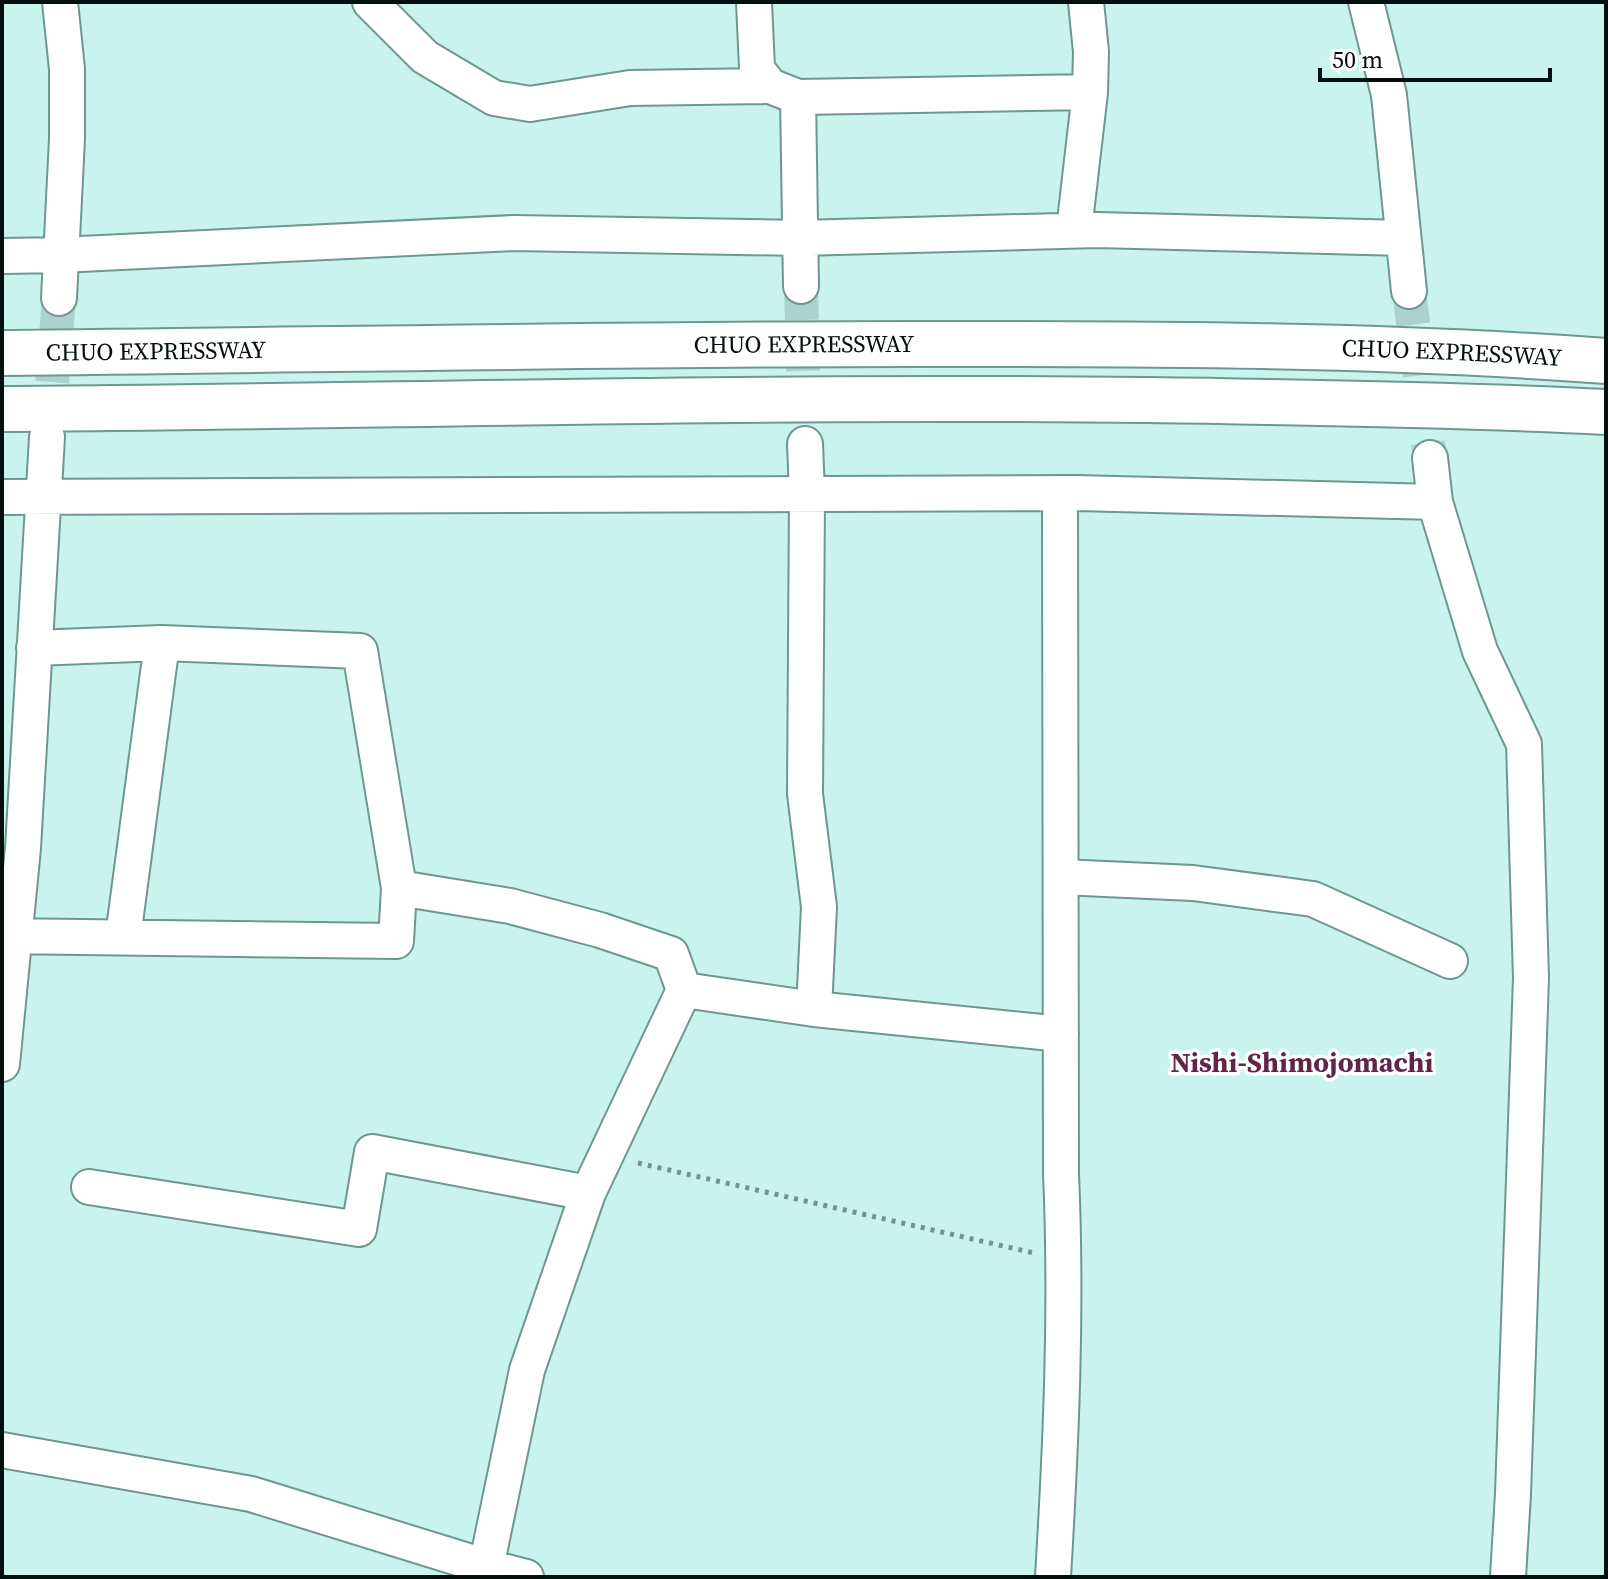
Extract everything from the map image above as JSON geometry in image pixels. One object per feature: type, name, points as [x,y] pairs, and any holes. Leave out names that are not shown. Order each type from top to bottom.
[{"type":"highway","name":"CHUO EXPRESSWAY","points":[[2,353],[756,344],[1145,344],[1515,354],[1606,361]]},
{"type":"highway","points":[[2,409],[772,399],[1148,399],[1516,407],[1606,412]]},
{"type":"street","points":[[59,298],[67,139],[67,69],[60,2]]},
{"type":"street","points":[[370,2],[425,57],[494,98],[530,104],[630,88],[784,92],[1090,92]]},
{"type":"street","points":[[754,2],[757,69],[784,92],[800,238],[801,286]]},
{"type":"street","points":[[1074,230],[1090,92],[1091,52],[1086,2]]},
{"type":"street","points":[[1366,2],[1389,95],[1409,291]]},
{"type":"street","points":[[2,256],[513,233],[800,238],[1074,230],[1403,238]]},
{"type":"street","points":[[2,1064],[7,936],[23,848],[47,437]]},
{"type":"street","points":[[805,444],[805,794],[819,907],[814,1009]]},
{"type":"street","points":[[1430,458],[1435,502],[1480,651],[1524,744],[1531,978],[1508,1577]]},
{"type":"street","points":[[2,497],[1060,493],[1435,502]]},
{"type":"street","points":[[1053,1577],[1065,1260],[1061,1174],[1060,493]]},
{"type":"street","points":[[7,936],[396,941],[399,888],[360,651],[162,643],[34,648]]},
{"type":"street","points":[[123,937],[162,643]]},
{"type":"street","points":[[1061,877],[1193,883],[1313,899],[1450,961]]},
{"type":"street","points":[[399,888],[510,906],[600,930],[671,954],[684,990],[588,1193],[527,1370],[485,1572]]},
{"type":"street","points":[[684,990],[814,1009],[1061,1034]]},
{"type":"street","points":[[89,1187],[359,1229],[372,1152],[588,1193]]},
{"type":"street","points":[[2,1450],[251,1494],[485,1572],[526,1577]]},
{"type":"path","points":[[606,1155],[1065,1260]]},
{"type":"tunnel","points":[[801,286],[805,444]]},
{"type":"tunnel","points":[[1409,291],[1430,458]]},
{"type":"tunnel","points":[[48,433],[59,298]]},
{"type":"district","name":"Nishi-Shimojomachi","points":[[1302,1062]]}]
